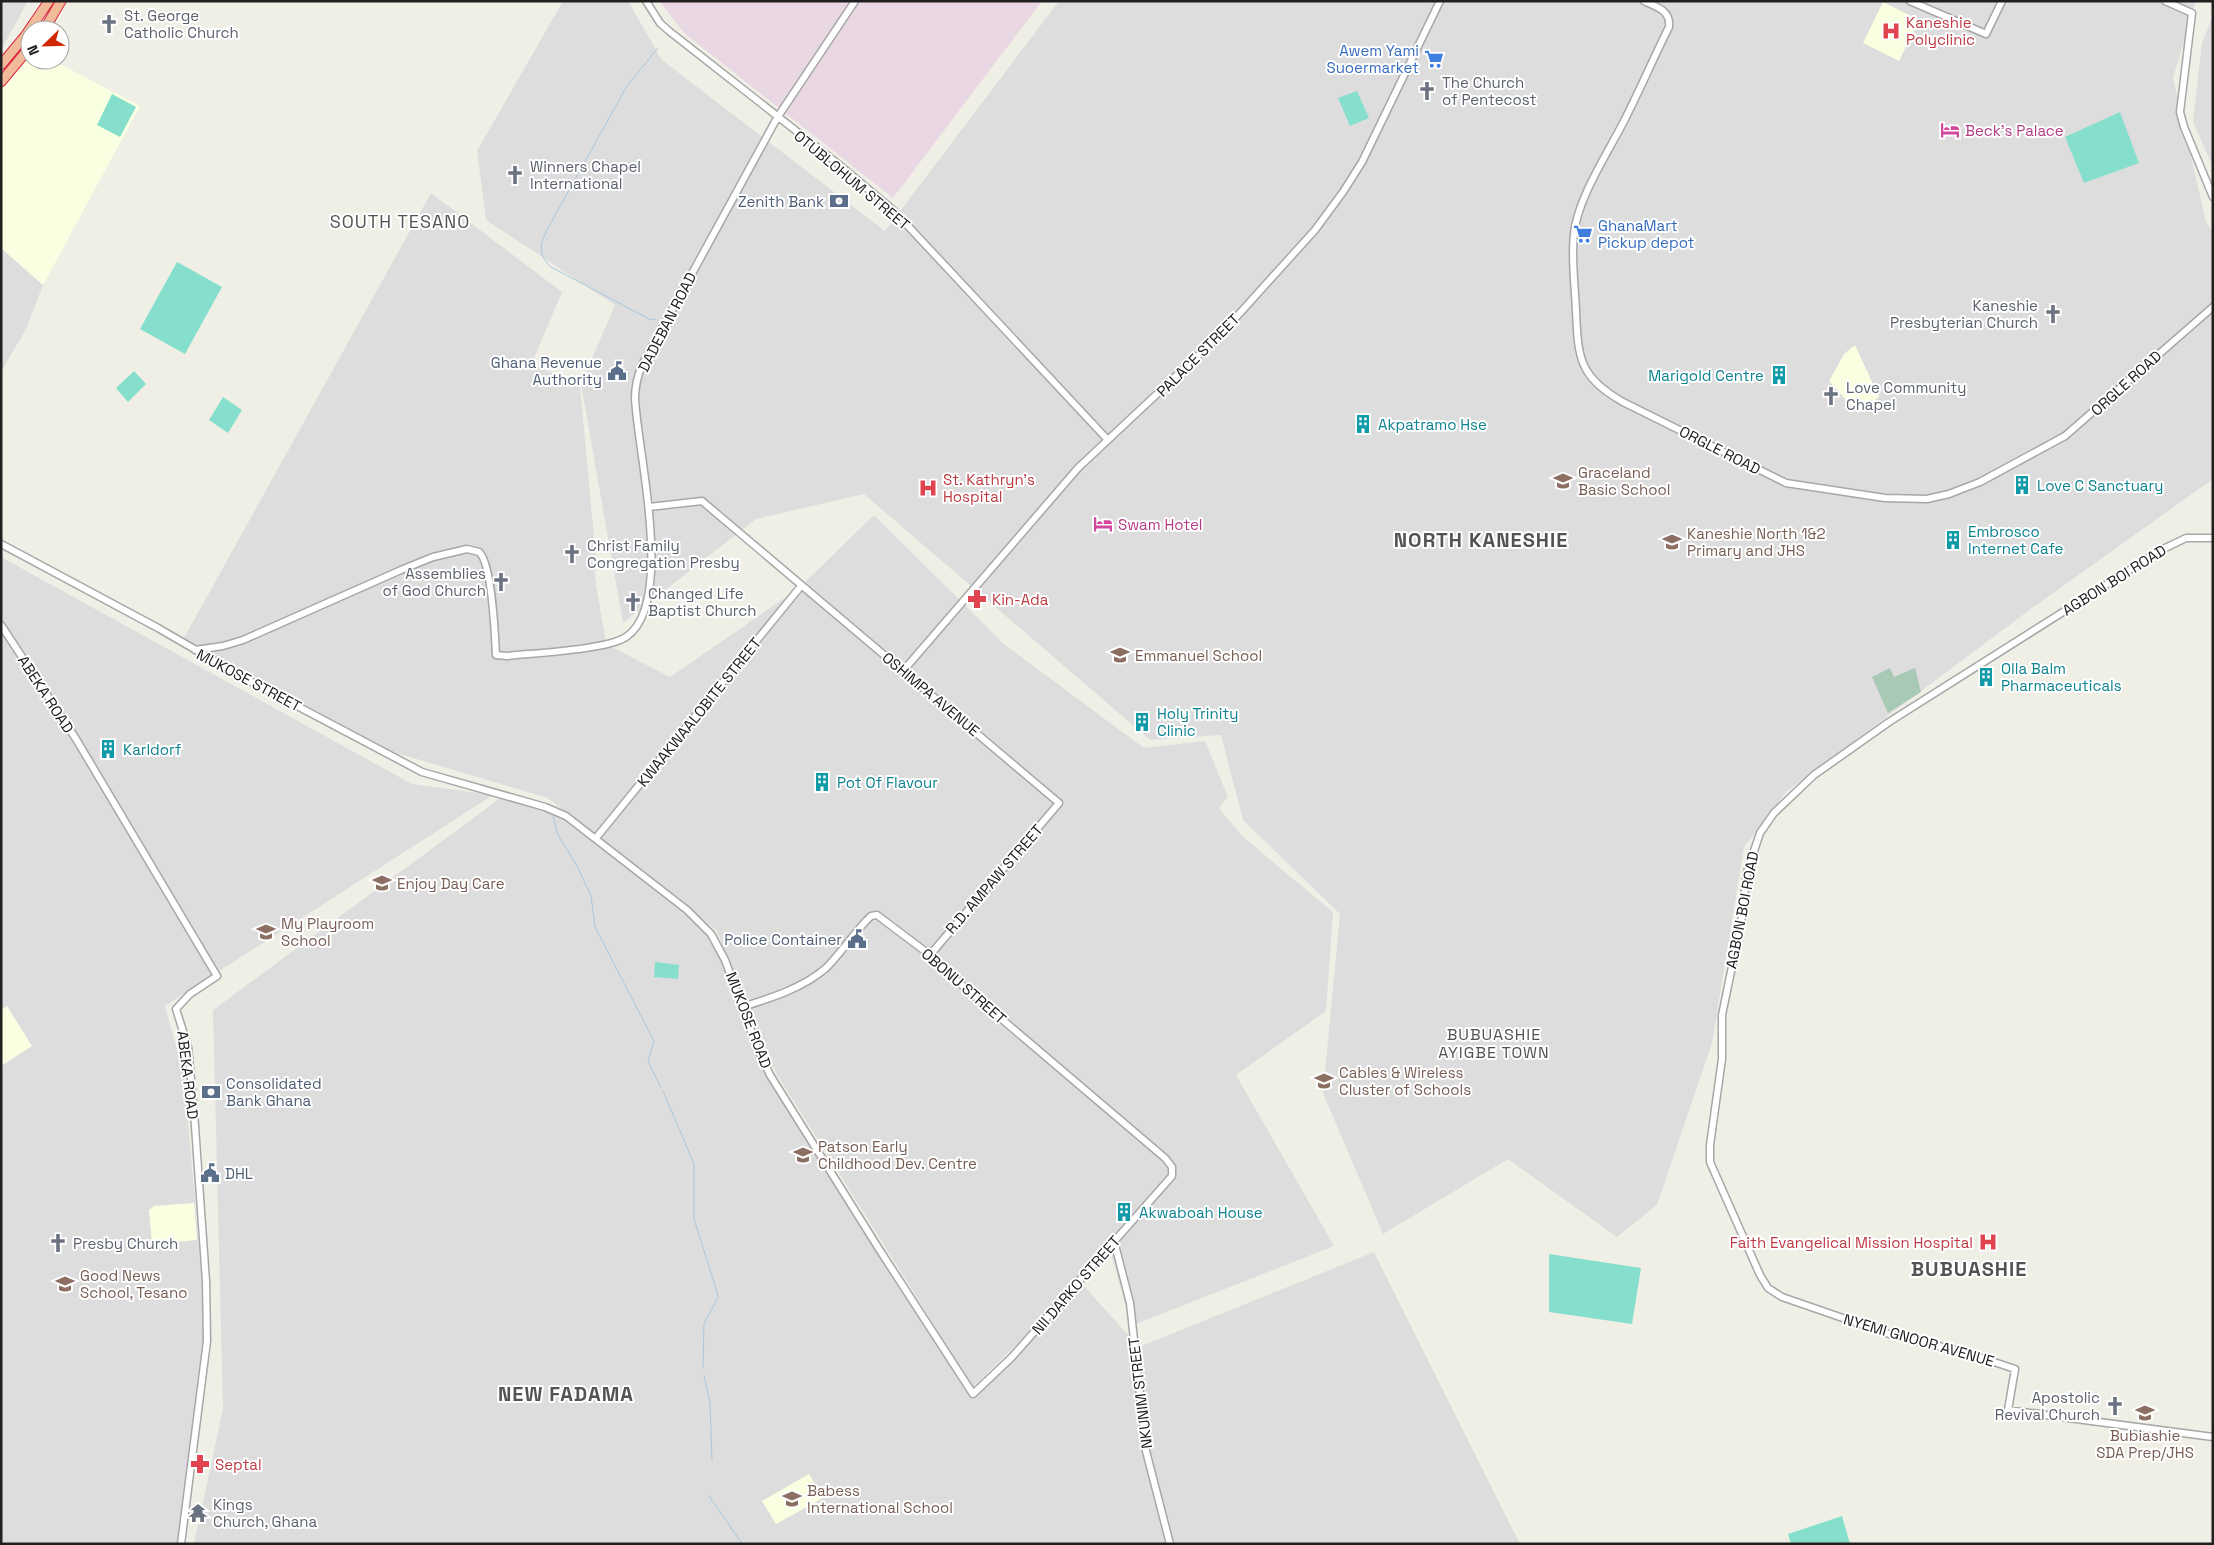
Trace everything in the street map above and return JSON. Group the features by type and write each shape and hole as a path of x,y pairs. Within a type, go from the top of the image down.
{"highway":[{"path":"1,65 25,36 48,1"},
{"path":"50,20 62,1"},
{"path":"1,82 20,59"}],"street":[{"name":"OTUBLOHUM STREET","path":"646,1 660,23 669,31 777,118 837,163 893,210 1107,439"},
{"name":"DADEBAN ROAD","path":"194,650 223,646 273,629 401,570 433,557 467,549 481,553 484,558 490,592 496,655 507,656 580,648 606,644 628,636 634,629 647,604 652,557 649,507 635,399 642,365 777,118 855,1"},
{"name":"PALACE STREET","path":"903,671 1078,468 1216,339 1315,230 1362,162 1440,1"},
{"name":"ORGLE ROAD","path":"1644,1 1666,13 1670,18 1669,27 1622,124 1603,156 1578,214 1574,233 1578,349 1585,368 1602,390 1623,402 1786,483 1885,498 1926,499 1949,494 1980,482 2064,436 2213,307"},
{"path":"1910,1 1986,34 2002,1"},
{"path":"2165,1 2192,13 2180,112 2184,127 2213,197"},
{"name":"OSHIMPA AVENUE","path":"649,507 702,501 1059,803"},
{"name":"AGBON BOI ROAD","path":"1768,1288 1760,1276 1710,1162 1710,1145 1722,1059 1723,1002 1739,930 1747,872 1760,833 1780,807 1814,775 1889,722 2168,545 2193,537 2213,538"},
{"name":"MUKOSE STREET","path":"1,544 422,772 505,795"},
{"name":"KWAAKWAALOBITE STREET","path":"596,838 801,586"},
{"name":"ABEKA ROAD","path":"1,625 76,739 217,976 194,991 176,1009 188,1047 206,1281 207,1341 181,1544"},
{"name":"MUKOSE ROAD","path":"505,795 559,812 596,838 687,910 706,928 720,948 770,1075 973,1394"},
{"name":"R.D. AMPAW STREET","path":"930,955 1059,803"},
{"name":"OBONU STREET","path":"742,1007 798,986 823,970 866,920 874,915 881,917 930,955 964,987 1165,1158 1173,1171"},
{"name":"NII DARKO STREET","path":"973,1394 1012,1357 1167,1182 1173,1171"},
{"name":"NKUNIM STREET","path":"1114,1241 1130,1303 1146,1451 1170,1544"},
{"name":"NYEMI GNOOR AVENUE","path":"1768,1288 1782,1297 1894,1336 1975,1355 2015,1369 2008,1410 2213,1437"}],"shaded area":[{"path":"1,1 28,1 1,50"},
{"path":"563,1 628,1 662,60 885,231 1059,1 2196,1 2173,78 2206,222 2213,232 2213,479 2031,609 1787,791 1744,847 1712,1043 1657,1205 1617,1237 1508,1159 1383,1234 1323,1093 1340,914 1243,820 1221,735 1150,740 864,494 756,519 623,623 581,384 615,305 486,220 477,151"},
{"path":"659,1 1042,1 893,198 685,34"},
{"name":"Kaneshie Polyclinic","path":"1883,2 1919,20 1899,61 1863,43"},
{"path":"2213,15 2213,167 2193,122 2202,43"},
{"path":"20,68 20,70 70,69 140,106 43,285 1,248 1,90"},
{"path":"1357,91 1369,118 1350,126 1338,98"},
{"path":"112,94 136,107 120,137 97,125"},
{"path":"2120,112 2139,163 2084,183 2065,137"},
{"path":"431,193 562,292 532,363 580,387 596,559 595,578 606,644 670,677 799,588 874,515 1004,644 1144,748 1205,741 1228,797 1219,808 1242,836 1333,912 1326,1011 1236,1075 1334,1246 1131,1326 1111,1253 973,1387 776,1073 716,930 548,798 386,750 184,638"},
{"path":"1,248 43,285 26,329 1,372"},
{"path":"177,262 222,287 185,354 140,329"},
{"path":"1855,345 1879,397 1858,413 1829,381 1844,354"},
{"path":"134,371 146,384 128,402 116,388"},
{"path":"223,397 242,410 228,433 209,420"},
{"path":"1,557 412,784 493,795 165,1006 184,1075 207,1341 177,1544 1,1544"},
{"path":"1890,668 1894,677 1915,668 1921,692 1888,713 1872,677"},
{"path":"502,797 541,807 576,826 669,897 707,932 724,962 765,1068 974,1398 1082,1284 1139,1347 1374,1252 1520,1544 194,1544 223,1409 213,1010"},
{"path":"655,962 679,965 678,979 654,977"},
{"path":"7,1006 32,1046 1,1066 1,1010"},
{"path":"194,1203 197,1240 152,1244 149,1210 154,1206"},
{"path":"1549,1254 1641,1268 1632,1324 1549,1312"},
{"name":"Babess International School","path":"809,1474 823,1498 776,1524 762,1501"},
{"path":"1842,1516 1850,1544 1791,1544 1788,1534"}],"waterway":[{"path":"656,319 651,320 551,267 545,261 541,248 547,230 627,86 658,48"},
{"path":"553,816 558,835 577,866 591,896 595,927 654,1041 648,1061 661,1088"},
{"path":"663,1091 694,1164 694,1219 718,1297 704,1324 703,1367"},
{"path":"704,1375 710,1403 712,1460"},
{"path":"709,1496 741,1542"}],"place":[{"name":"St. George Catholic Church","path":"109,24"},
{"name":"Kaneshie Polyclinic","path":"1891,31"},
{"name":"Awem Yami Suoermarket","path":"1434,59"},
{"name":"The Church of Pentecost","path":"1427,91"},
{"name":"Beck's Palace","path":"1950,130"},
{"name":"Winners Chapel International","path":"515,175"},
{"name":"Zenith Bank","path":"839,201"},
{"name":"GhanaMart Pickup depot","path":"1583,234"},
{"name":"Kaneshie Presbyterian Church","path":"2053,314"},
{"name":"Ghana Revenue Authority","path":"617,371"},
{"name":"Marigold Centre","path":"1779,375"},
{"name":"Love Community Chapel","path":"1831,396"},
{"name":"Akpatramo Hse","path":"1363,424"},
{"name":"Graceland Basic School","path":"1563,481"},
{"name":"Love C Sanctuary","path":"2022,485"},
{"name":"St. Kathryn's Hospital","path":"928,488"},
{"name":"Swam Hotel","path":"1103,524"},
{"name":"Embrosco Internet Cafe","path":"1953,540"},
{"name":"Kaneshie North 1&2 Primary and JHS","path":"1672,542"},
{"name":"Christ Family Congregation Presby","path":"572,554"},
{"name":"Assemblies of God Church","path":"501,582"},
{"name":"Kin-Ada","path":"977,599"},
{"name":"Changed Life Baptist Church","path":"633,602"},
{"name":"Emmanuel School","path":"1120,655"},
{"name":"Olla Balm Pharmaceuticals","path":"1986,677"},
{"name":"Holy Trinity Clinic","path":"1142,722"},
{"name":"Karldorf","path":"108,749"},
{"name":"Pot Of Flavour","path":"822,782"},
{"name":"Enjoy Day Care","path":"382,883"},
{"name":"My Playroom School","path":"266,932"},
{"name":"Police Container","path":"857,939"},
{"name":"Cables & Wireless Cluster of Schools","path":"1324,1081"},
{"name":"Consolidated Bank Ghana","path":"211,1092"},
{"name":"Patson Early Childhood Dev. Centre","path":"803,1155"},
{"name":"DHL","path":"210,1173"},
{"name":"Akwaboah House","path":"1124,1212"},
{"name":"Faith Evangelical Mission Hospital","path":"1988,1242"},
{"name":"Presby Church","path":"58,1243"},
{"name":"Good News School, Tesano","path":"65,1284"},
{"name":"Apostolic Revival Church","path":"2115,1406"},
{"name":"Bubiashie SDA Prep/JHS","path":"2145,1413"},
{"name":"Septal","path":"200,1464"},
{"name":"Babess International School","path":"792,1499"},
{"name":"Kings Church, Ghana","path":"198,1513"}],"district":[{"name":"SOUTH TESANO","path":"400,221"},
{"name":"NORTH KANESHIE","path":"1481,540"},
{"name":"BUBUASHIE AYIGBE TOWN","path":"1494,1043"},
{"name":"BUBUASHIE","path":"1969,1269"},
{"name":"NEW FADAMA","path":"566,1394"}]}
